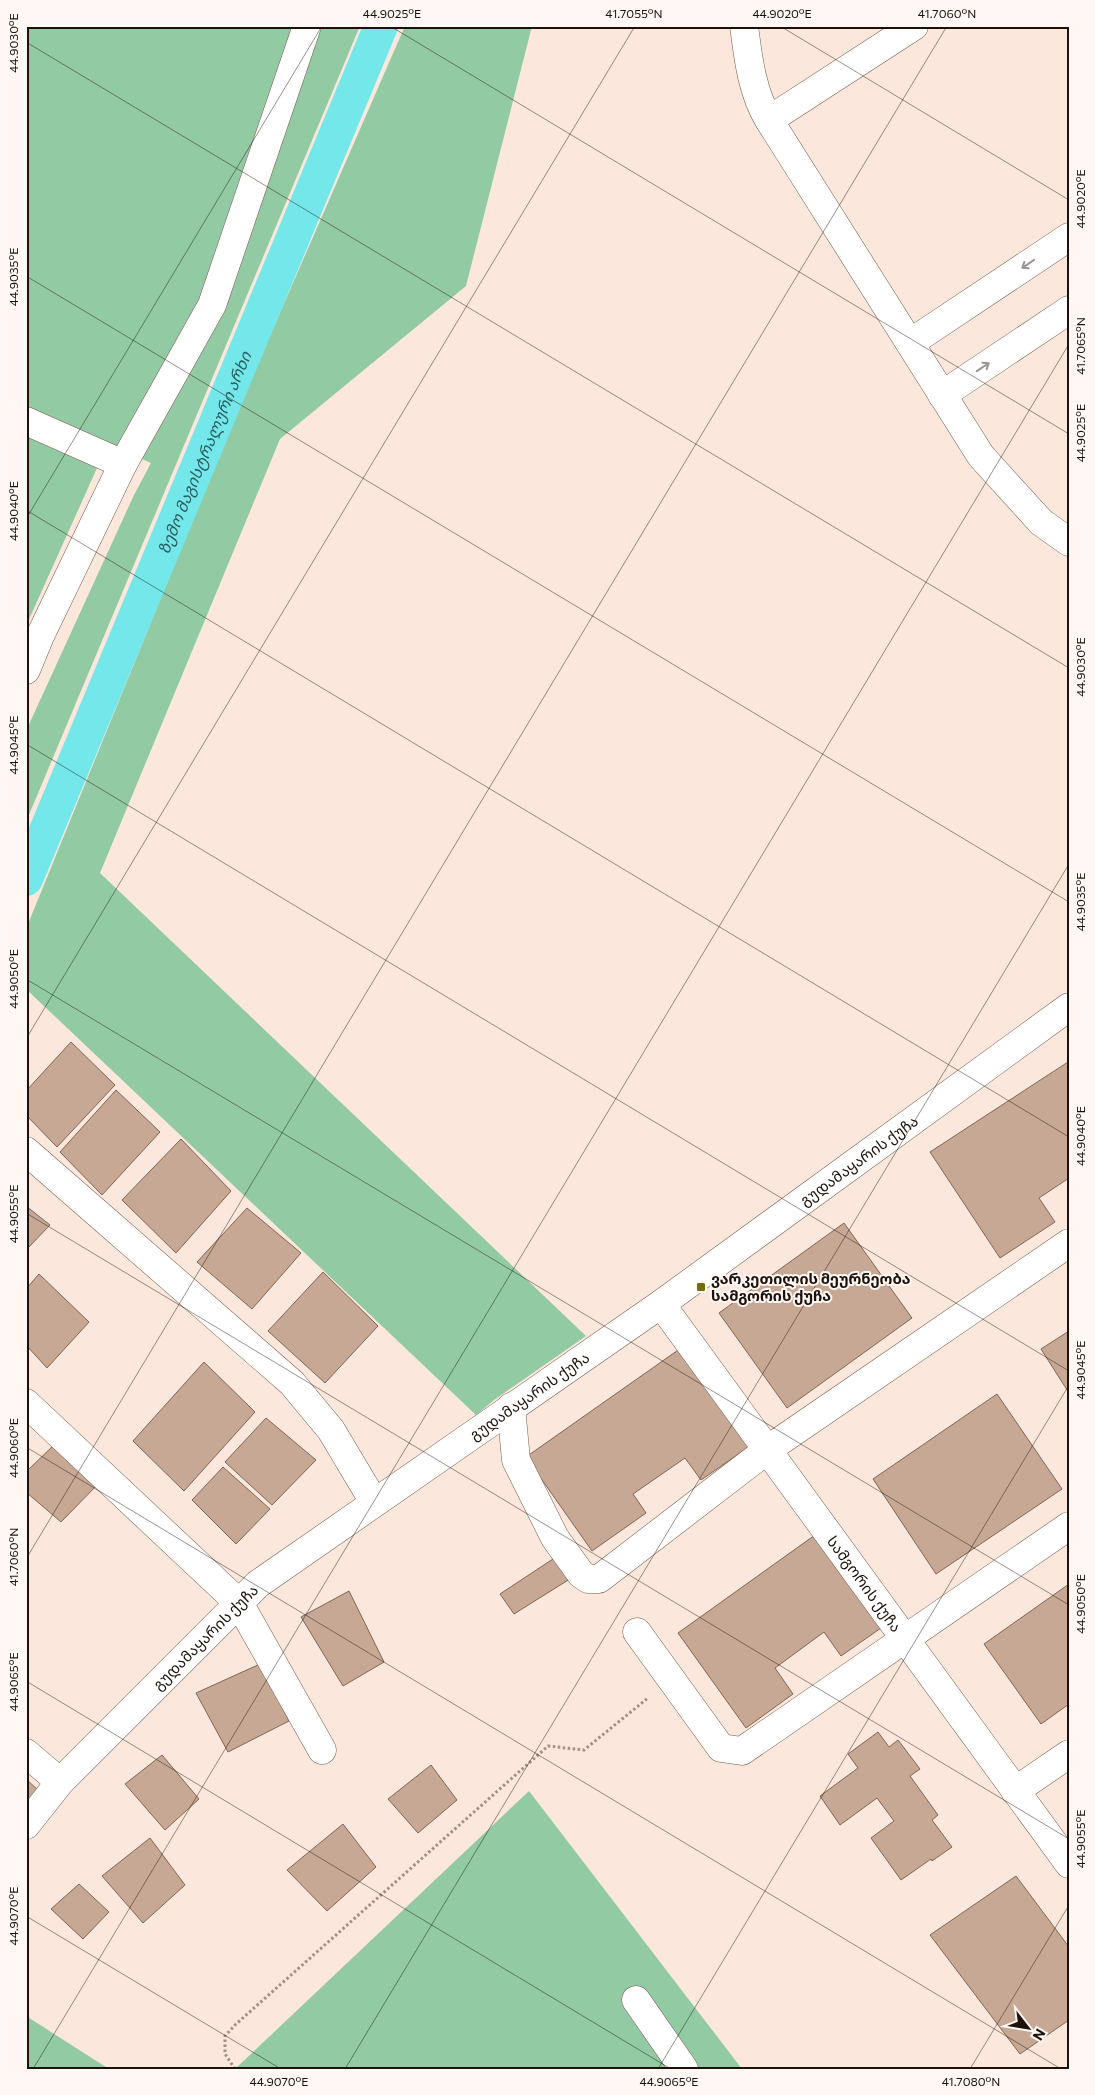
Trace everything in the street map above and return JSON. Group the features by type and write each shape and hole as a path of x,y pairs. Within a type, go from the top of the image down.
{"street":[{"path":"26,670 40,636 123,464 212,305 307,26"},
{"path":"744,26 752,74 762,108 769,120 981,456 1041,522 1069,542"},
{"path":"769,120 914,26"},
{"path":"910,343 1069,238"},
{"path":"942,394 1069,310"},
{"path":"26,421 123,464"},
{"name":"გუდამაყარის ქუჩა","path":"26,1825 60,1782 258,1584 660,1304 1069,1007"},
{"path":"26,1151 292,1383 330,1430 374,1502"},
{"path":"511,1407 516,1460 555,1538 580,1574 588,1579 599,1579 767,1450 1069,1243"},
{"name":"სამგორის ქუჩა","path":"660,1304 1069,1864"},
{"path":"26,1403 239,1603 322,1750"},
{"path":"637,1632 721,1748 742,1751 1069,1526"},
{"path":"26,1753 60,1782"},
{"path":"1015,1790 1069,1754"},
{"path":"636,2000 684,2069"}],"path":[{"path":"235,2069 225,2054 225,2036 235,2025 548,1746 584,1750 671,1679"}],"green space":[{"path":"26,26 360,26 26,822 26,731 134,495 151,463 26,408"},
{"path":"405,26 532,26 466,286 280,439 100,873 586,1336 494,1400 476,1415 26,989 26,929 235,416"},
{"path":"26,436 97,468 26,626"},
{"path":"529,1791 742,2069 235,2069"},
{"path":"26,2016 109,2069 26,2069"}],"building":[{"path":"71,1042 115,1085 57,1147 26,1115 26,1091"},
{"path":"1068,1062 1069,1178 1039,1198 1055,1222 1000,1258 930,1152"},
{"path":"116,1090 160,1132 102,1195 60,1152"},
{"path":"181,1139 231,1191 176,1253 122,1200"},
{"path":"26,1206 50,1225 26,1250"},
{"path":"247,1208 301,1253 252,1309 197,1262"},
{"path":"844,1223 912,1318 787,1408 719,1313"},
{"path":"323,1272 378,1326 325,1383 268,1331"},
{"path":"39,1274 89,1322 47,1368 26,1345 26,1289"},
{"path":"1069,1331 1069,1393 1041,1349"},
{"path":"681,1348 750,1446 701,1480 685,1458 633,1494 646,1513 592,1551 526,1457"},
{"path":"204,1362 255,1412 184,1491 133,1441"},
{"path":"997,1394 1062,1489 936,1574 873,1479"},
{"path":"266,1418 316,1460 272,1505 225,1462"},
{"path":"56,1443 100,1482 61,1522 26,1492 26,1472"},
{"path":"223,1467 270,1509 236,1544 192,1500"},
{"path":"815,1535 881,1628 841,1656 824,1632 775,1668 793,1694 746,1728 678,1633"},
{"path":"559,1555 573,1577 514,1614 500,1594"},
{"path":"1069,1584 1069,1704 1041,1724 984,1644"},
{"path":"349,1591 384,1662 343,1686 301,1617"},
{"path":"260,1664 289,1721 228,1752 196,1693"},
{"path":"878,1732 889,1747 898,1740 920,1769 910,1776 938,1815 932,1820 952,1847 901,1880 871,1838 894,1821 877,1798 840,1825 820,1796 858,1768 848,1754"},
{"path":"162,1755 199,1799 165,1830 125,1784"},
{"path":"431,1765 457,1800 418,1833 388,1799"},
{"path":"26,1779 39,1791 26,1807"},
{"path":"343,1824 376,1867 327,1911 287,1870"},
{"path":"150,1838 185,1885 143,1923 102,1876"},
{"path":"1016,1876 1069,1947 1069,2020 1020,2054 930,1935"},
{"path":"79,1884 109,1912 83,1939 51,1909"}],"waterway":[{"name":"ზემო მაგისტრალური არხი","path":"26,879 381,26"}],"place":[{"name":"ვარკეთილის მეურნეობა სამგორის ქუჩა","path":"701,1287"}]}
